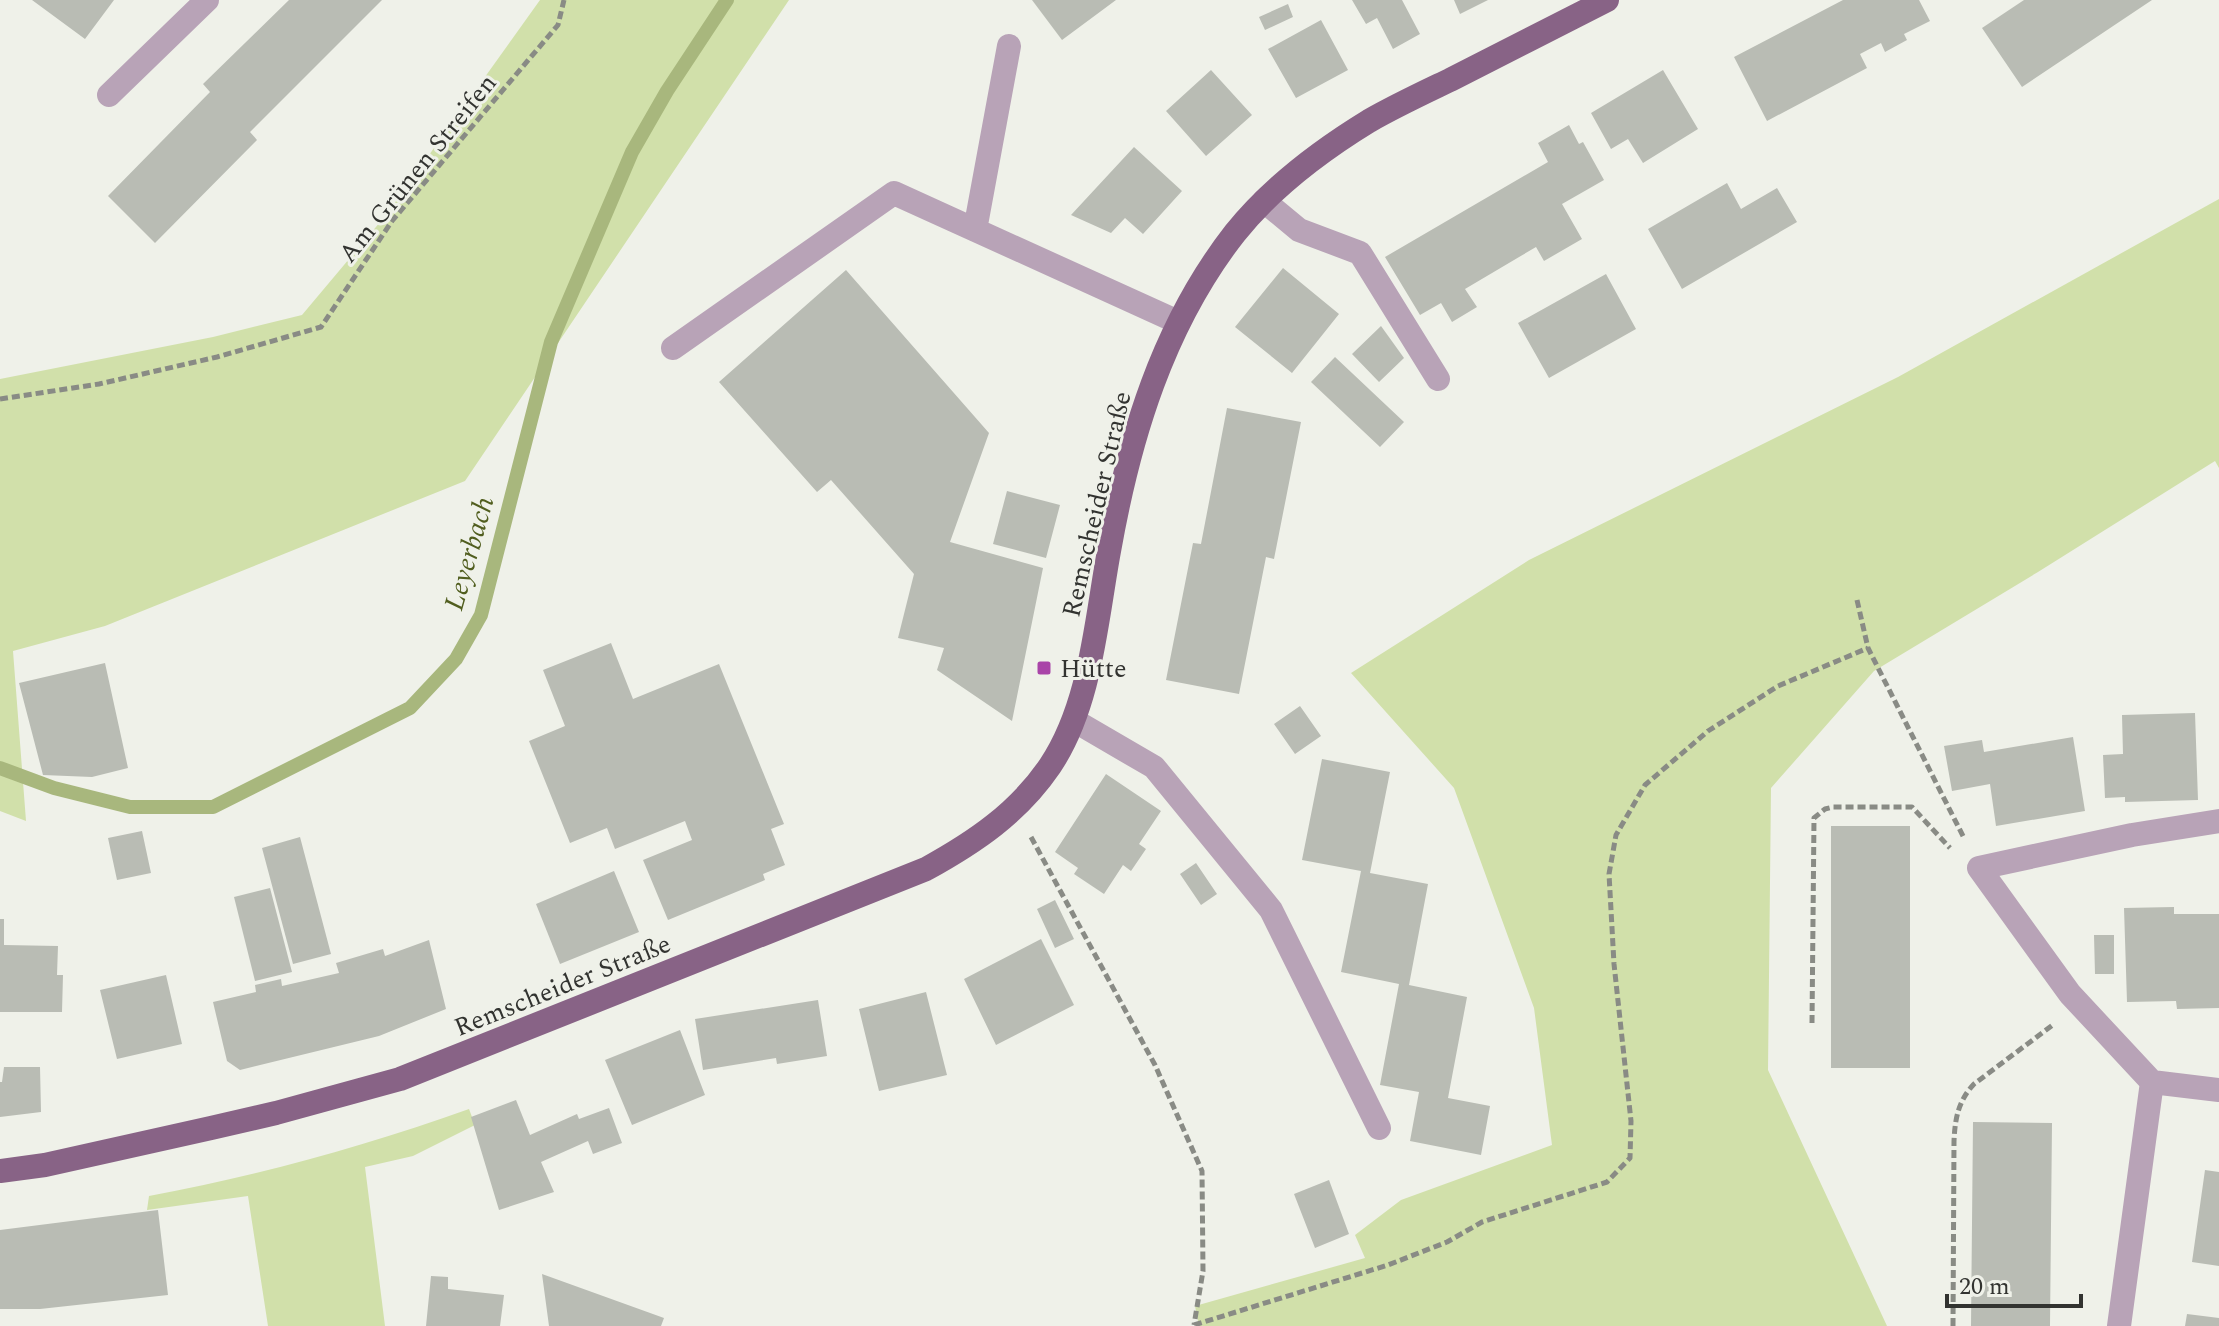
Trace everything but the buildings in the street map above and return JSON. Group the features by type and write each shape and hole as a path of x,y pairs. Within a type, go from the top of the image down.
{"main road":[{"name":"Remscheider Straße","path":"0,1171 45,1165 211,1128 400,1079 926,869 993,828 1050,766 1075,721 1085,685 1114,526 1145,403 1178,322 1203,278 1236,232 1264,201 1310,161 1370,121 1607,0"}],"street":[{"path":"109,95 207,0"},
{"path":"975,230 1009,46"},
{"path":"673,348 894,193 1178,322"},
{"path":"1264,201 1299,230 1360,253 1438,379"},
{"path":"1075,721 1154,767 1271,910 1379,1128"},
{"path":"2219,821 2132,835 1979,868 2070,994 2152,1082 2219,1090"},
{"path":"2119,1326 2152,1082"}],"path":[{"name":"Am Grünen Streifen","path":"0,399 99,384 217,357 321,327 392,221 558,25 564,0"},
{"path":"1812,1023 1813,824 1818,813 1833,807 1912,807 1969,868 1979,868 1868,648 1857,600"},
{"path":"1016,806 1155,1065 1202,1171 1203,1271 1194,1325 1388,1265 1447,1242 1482,1222 1607,1182 1630,1158 1631,1121 1614,964 1609,874 1616,835 1645,785 1708,731 1778,686 1868,648"},
{"path":"1953,1326 1954,1141 1958,1110 1974,1084 2081,1004"}],"green space":[{"path":"540,0 789,0 465,481 105,626 13,651 26,821 0,811 0,379 213,337 302,315 386,215"},
{"path":"2219,199 2219,468 2215,461 1874,671 1771,788 1768,1070 1887,1326 1199,1326 1195,1306 1365,1258 1355,1235 1401,1200 1552,1145 1534,1008 1454,788 1351,673 1529,560 1898,377"},
{"path":"469,1109 475,1125 413,1156 365,1167 385,1326 268,1326 248,1196 147,1210 149,1196 310,1159"}],"waterway":[{"name":"Leyerbach","path":"0,768 54,788 130,807 213,807 410,708 456,659 481,615 551,342 632,152 667,91 727,0"}],"place":[{"name":"Hütte","path":"1044,668"}]}
